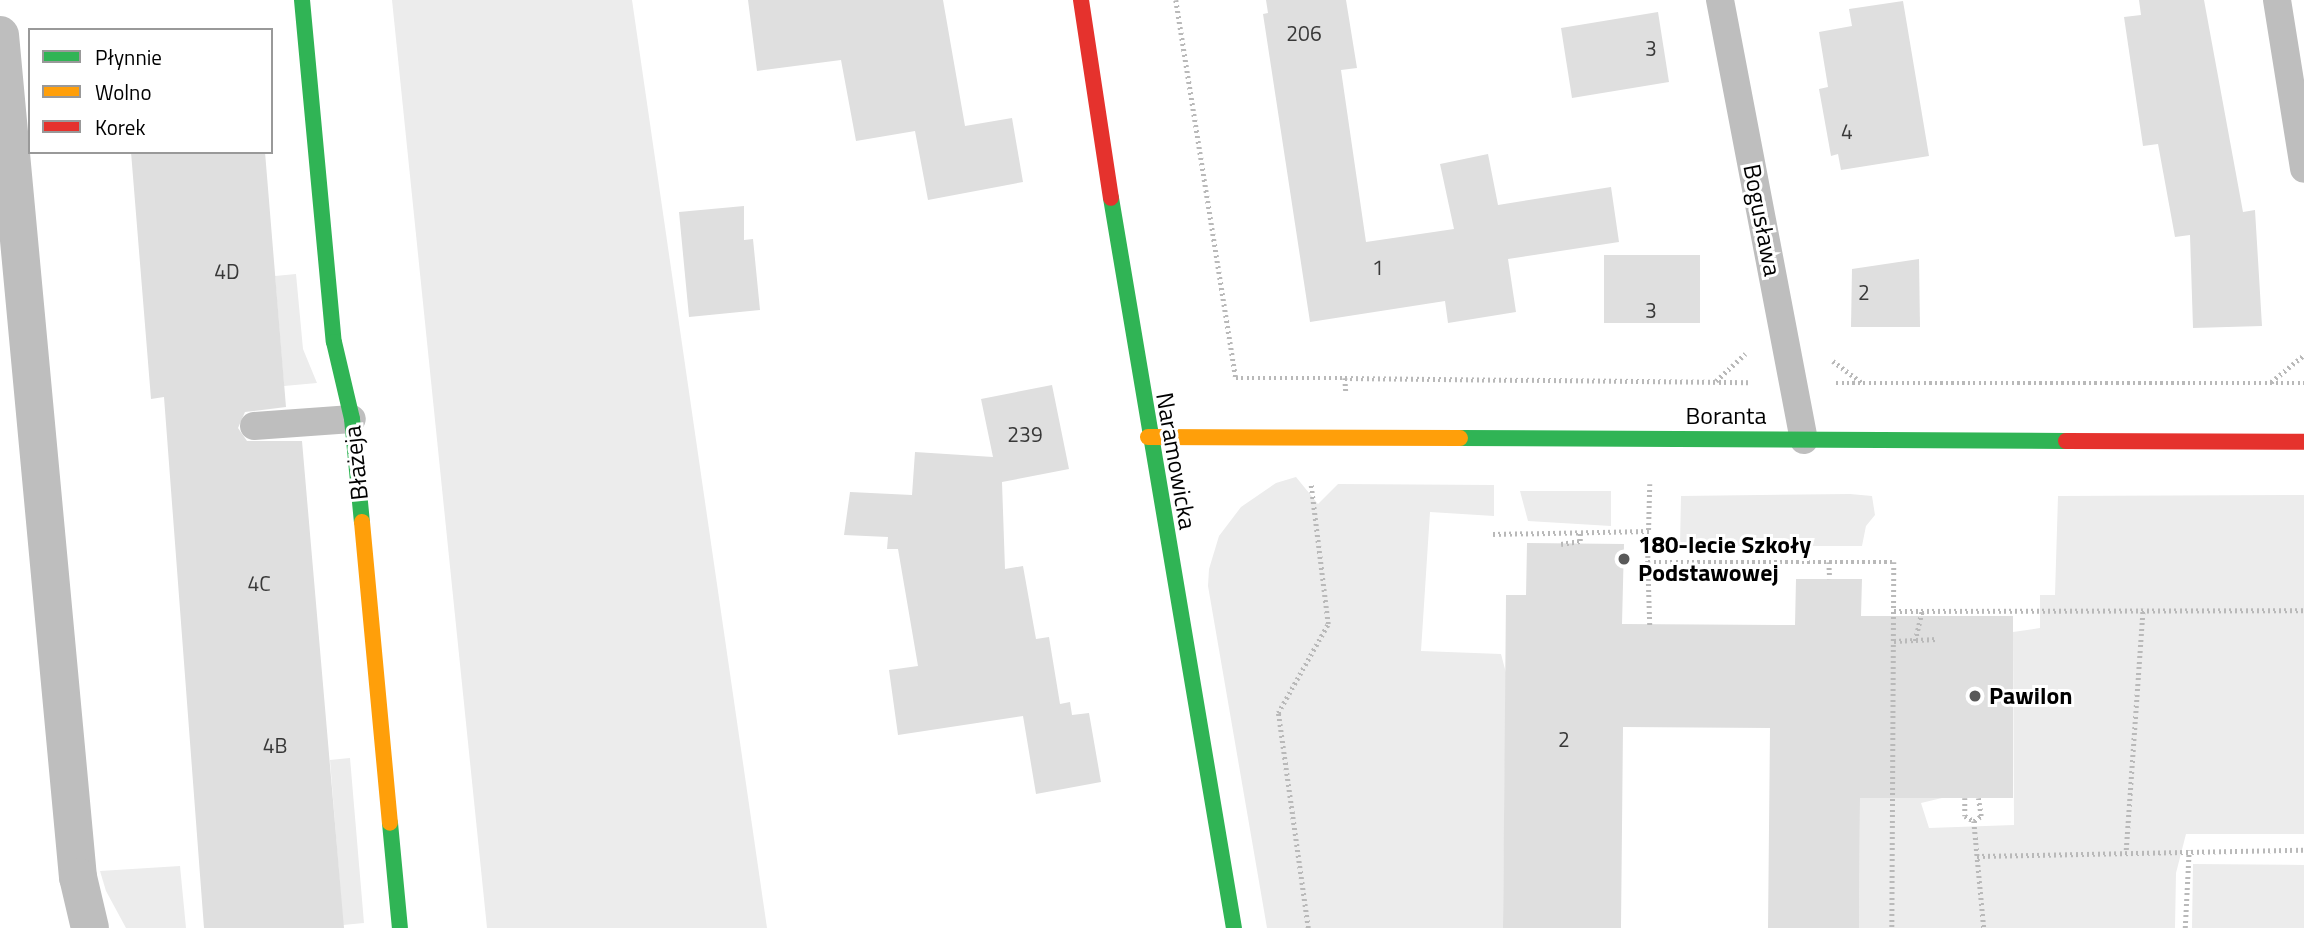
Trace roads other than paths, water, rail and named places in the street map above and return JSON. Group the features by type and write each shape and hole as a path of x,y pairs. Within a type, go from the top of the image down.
{"street":[{"name":"Błażeja","path":"302,0 334,342 352,419 400,928"},
{"name":"Naramowicka","path":"1081,0 1148,437 1234,928"},
{"path":"0,34 78,877 90,928"},
{"name":"Boranta","path":"1148,437 2304,442"}],"lane":[{"name":"Bogusława","path":"1720,0 1804,440"},
{"path":"2277,0 2304,169"},
{"path":"254,426 352,419"}],"place":[{"name":"180-lecie Szkoły Podstawowej","path":"1624,559"},
{"name":"Pawilon","path":"1975,696"}]}
